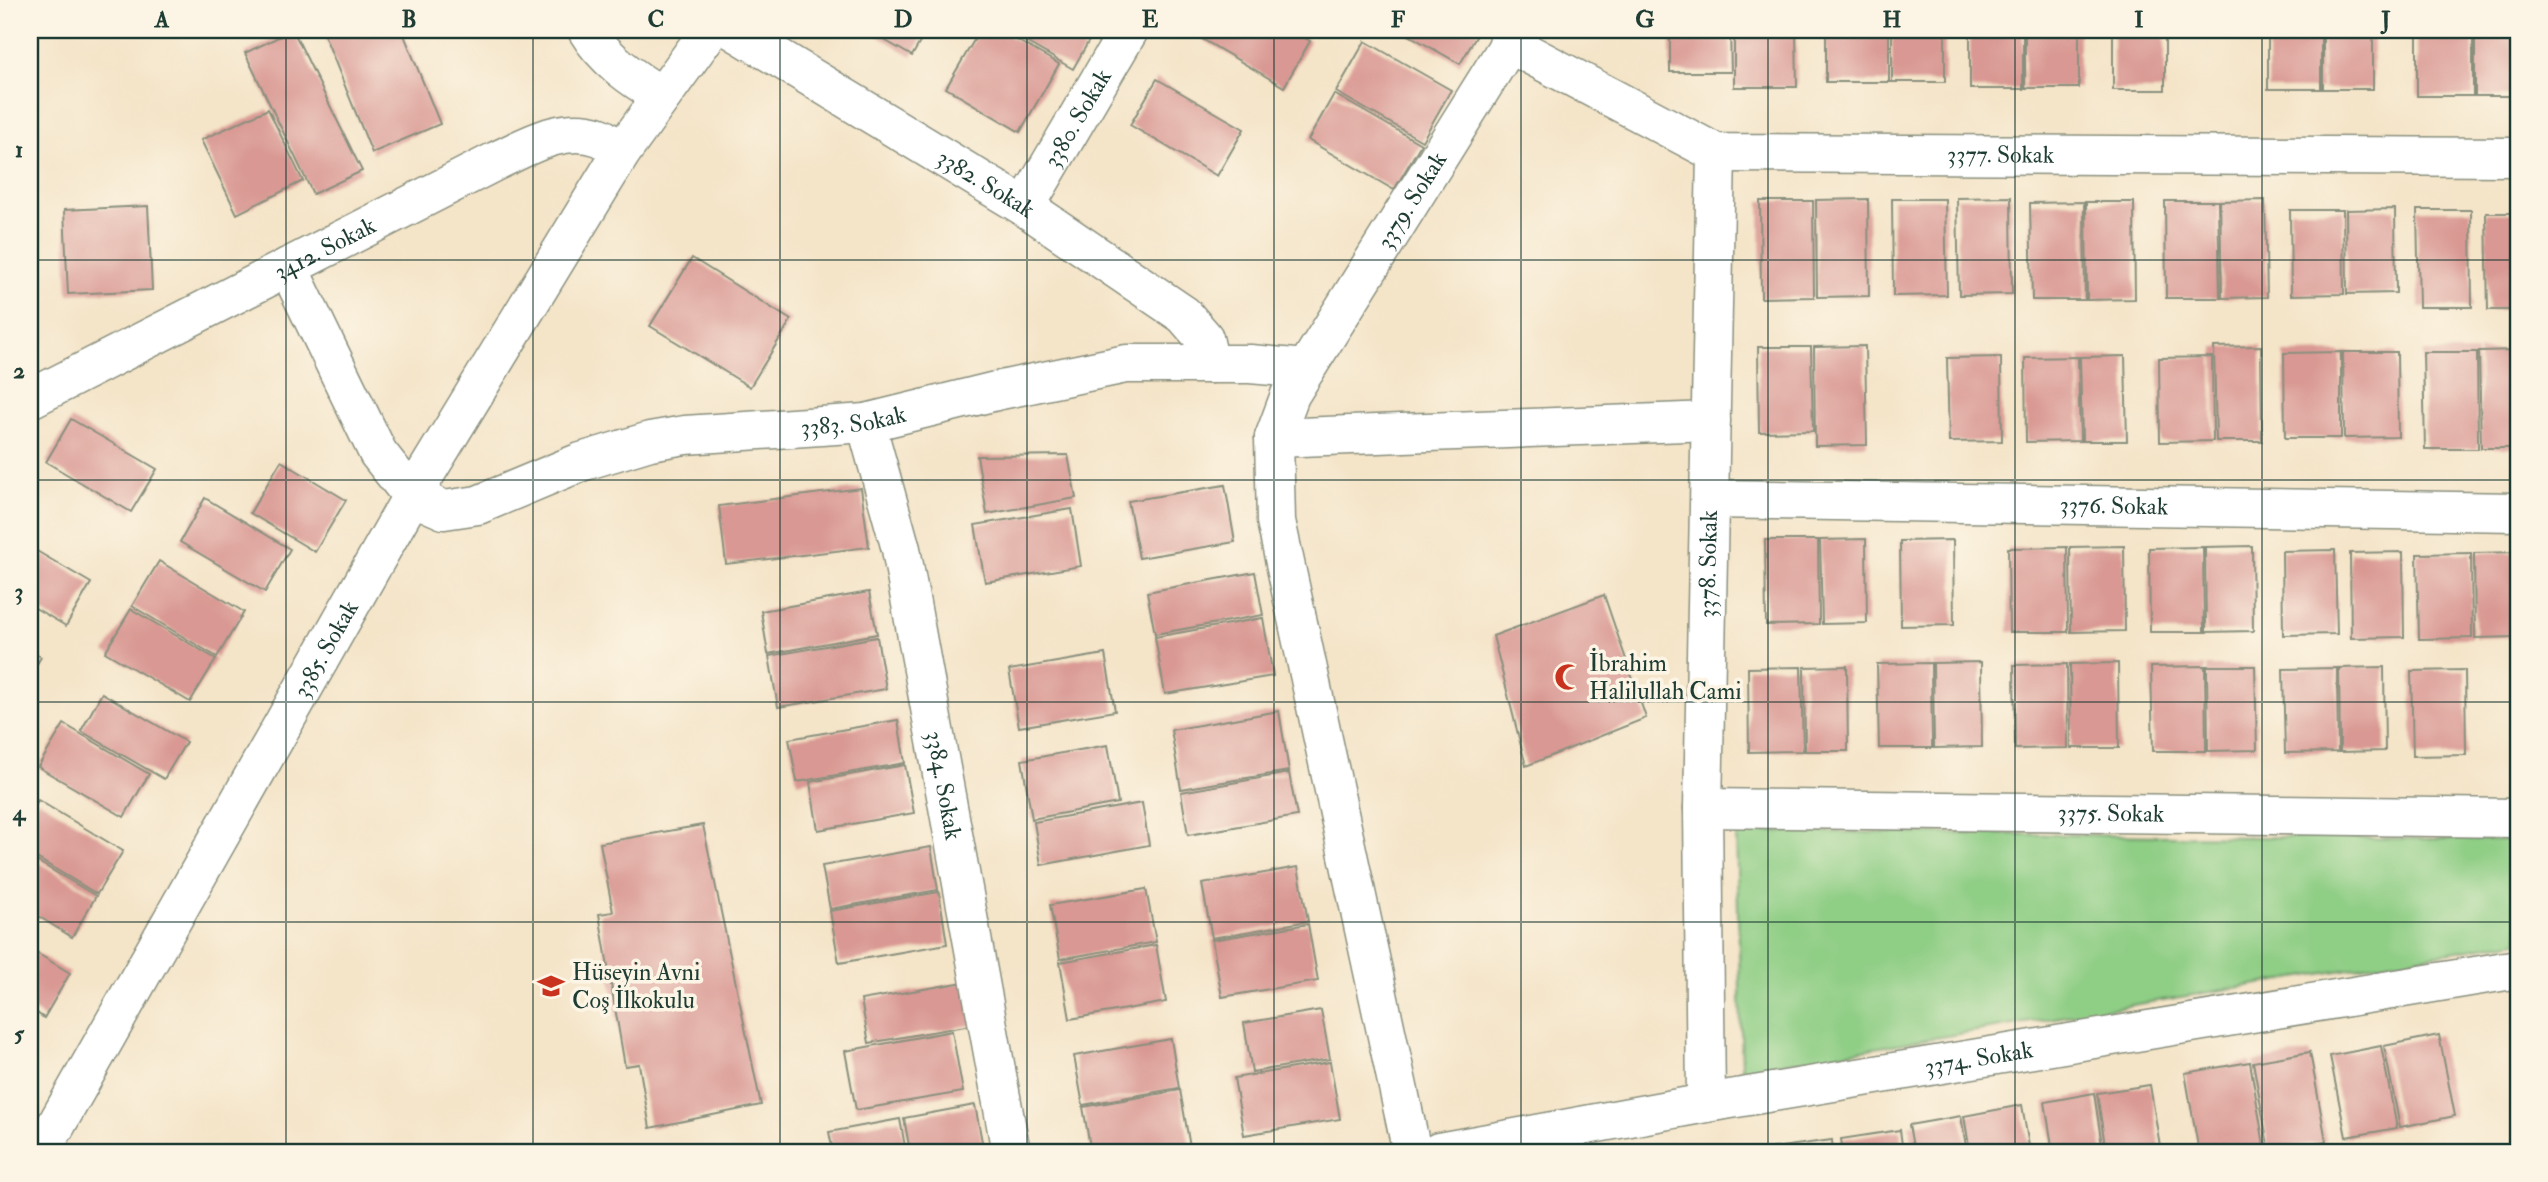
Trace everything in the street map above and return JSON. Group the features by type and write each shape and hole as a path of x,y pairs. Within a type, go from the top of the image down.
{"street":[{"path":"587,30 613,62 636,81 662,96"},
{"name":"3385. Sokak","path":"41,1152 412,496 621,153 710,30"},
{"name":"3382. Sokak","path":"733,30 1025,207 1184,315 1204,338 1210,364"},
{"name":"3380. Sokak","path":"1025,207 1129,30"},
{"name":"3377. Sokak","path":"1513,36 1716,153 2518,157"},
{"name":"3379. Sokak","path":"1274,438 1290,395 1513,36"},
{"name":"3412. Sokak","path":"30,399 496,161 551,136 578,133 601,137 621,153"},
{"name":"3378. Sokak","path":"1706,1103 1703,808 1716,153"},
{"path":"288,267 378,453 412,496"},
{"name":"3383. Sokak","path":"412,496 444,510 478,505 581,462 650,441 755,429 866,423 996,391 1126,364 1250,364 1306,369"},
{"path":"1412,1152 1276,521 1274,438 1711,421"},
{"name":"3384. Sokak","path":"866,423 901,549 1011,1152"},
{"name":"3376. Sokak","path":"1710,499 2518,512"},
{"name":"3375. Sokak","path":"1703,808 2518,818"},
{"name":"3374. Sokak","path":"1439,1152 1706,1103 2518,969"}],"green space":[{"path":"1736,831 2518,840 2518,941 1742,1070"}],"building":[{"path":"293,30 362,171 313,194 245,53"},
{"path":"335,30 402,30 440,124 372,153 324,34"},
{"path":"867,30 927,30 912,56"},
{"path":"980,30 999,30 1059,64 1020,132 946,88"},
{"path":"1005,30 1095,30 1073,69"},
{"path":"1201,30 1291,30 1310,41 1284,87 1197,36"},
{"path":"1400,30 1480,30 1460,64"},
{"path":"1670,30 1730,30 1731,72 1670,72"},
{"path":"1734,30 1796,30 1797,87 1734,87"},
{"path":"1826,30 1889,30 1889,82 1826,82"},
{"path":"1892,30 1945,30 1945,82 1892,82"},
{"path":"1970,30 2023,30 2023,89 1970,89"},
{"path":"2025,30 2079,30 2079,88 2025,88"},
{"path":"2113,30 2165,30 2165,90 2113,90"},
{"path":"2268,30 2321,30 2321,89 2268,89"},
{"path":"2323,30 2373,30 2373,89 2323,89"},
{"path":"2417,30 2473,30 2473,96 2417,96"},
{"path":"2475,30 2518,30 2518,96 2475,96"},
{"path":"1365,41 1451,90 1422,141 1336,92"},
{"path":"1157,79 1244,129 1217,176 1130,125"},
{"path":"1334,94 1421,144 1394,190 1308,140"},
{"path":"268,109 303,181 237,214 201,140"},
{"path":"2011,197 2012,294 1959,295 1957,198"},
{"path":"1868,199 1869,296 1817,297 1816,200"},
{"path":"1892,199 1945,199 1947,295 1893,296"},
{"path":"2265,200 2267,297 2222,298 2220,201"},
{"path":"1760,201 1813,201 1814,297 1761,298"},
{"path":"2165,201 2218,201 2220,298 2166,298"},
{"path":"2084,202 2085,300 2032,300 2030,203"},
{"path":"2086,202 2134,202 2135,299 2087,300"},
{"path":"148,206 152,290 68,294 64,210"},
{"path":"2395,209 2396,293 2347,294 2346,210"},
{"path":"2290,210 2343,210 2344,294 2291,295"},
{"path":"2417,210 2471,210 2472,307 2419,307"},
{"path":"2486,213 2518,213 2518,310 2488,310"},
{"path":"692,258 791,320 750,387 650,326"},
{"path":"1865,346 1867,445 1815,446 1814,347"},
{"path":"2261,346 2262,441 2216,441 2214,347"},
{"path":"1758,347 1811,347 1813,431 1759,432"},
{"path":"2518,350 2518,448 2481,448 2479,351"},
{"path":"2341,352 2341,438 2285,438 2284,353"},
{"path":"2343,352 2397,352 2398,437 2344,438"},
{"path":"2423,352 2477,352 2478,449 2425,449"},
{"path":"2125,356 2127,441 2082,441 2080,357"},
{"path":"2001,357 2002,441 1949,442 1947,358"},
{"path":"2078,357 2080,441 2026,442 2025,358"},
{"path":"2212,357 2213,441 2160,442 2159,358"},
{"path":"71,419 157,469 131,512 46,462"},
{"path":"1068,455 1076,498 987,514 977,456"},
{"path":"281,461 346,500 315,552 250,513"},
{"path":"1225,485 1235,542 1139,558 1128,501"},
{"path":"861,488 869,547 726,564 719,506"},
{"path":"205,498 290,549 265,592 180,542"},
{"path":"1072,509 1081,566 985,582 975,525"},
{"path":"1866,539 1867,623 1822,624 1820,540"},
{"path":"1765,540 1818,540 1819,624 1766,625"},
{"path":"1953,540 1954,625 1901,626 1900,541"},
{"path":"2124,546 2125,631 2071,632 2070,547"},
{"path":"2252,546 2253,631 2206,632 2205,547"},
{"path":"30,547 91,583 66,626 30,605"},
{"path":"2067,547 2068,632 2009,632 2008,548"},
{"path":"2203,547 2204,632 2150,632 2149,548"},
{"path":"2335,550 2337,634 2283,635 2282,551"},
{"path":"2403,552 2404,637 2351,638 2350,553"},
{"path":"2518,552 2518,637 2475,638 2474,553"},
{"path":"2471,553 2472,638 2419,639 2417,554"},
{"path":"159,561 244,612 217,657 132,606"},
{"path":"1255,572 1263,615 1155,634 1147,592"},
{"path":"869,592 877,634 768,654 761,611"},
{"name":"İbrahim Halilullah Cami","path":"1604,595 1646,718 1526,766 1493,636"},
{"path":"131,609 216,659 190,702 105,652"},
{"path":"1263,618 1273,676 1165,694 1155,637"},
{"path":"877,637 886,689 778,707 769,656"},
{"path":"30,650 41,657 30,676"},
{"path":"1105,654 1115,711 1019,727 1009,670"},
{"path":"1981,662 1982,747 1934,748 1933,663"},
{"path":"1931,663 1932,748 1879,748 1877,664"},
{"path":"2118,663 2119,748 2071,748 2070,664"},
{"path":"2067,664 2068,748 2015,749 2014,665"},
{"path":"1847,666 1848,751 1805,751 1804,667"},
{"path":"2205,666 2206,751 2153,751 2151,667"},
{"path":"2207,666 2255,666 2257,750 2208,751"},
{"path":"1801,667 1803,751 1749,752 1748,668"},
{"path":"2384,667 2385,751 2340,752 2339,668"},
{"path":"2337,668 2338,752 2285,753 2283,669"},
{"path":"2465,670 2466,755 2413,756 2411,671"},
{"path":"102,693 186,742 164,779 81,731"},
{"path":"1279,711 1289,771 1181,789 1171,730"},
{"path":"898,720 905,763 797,782 789,739"},
{"path":"64,724 149,774 124,817 38,767"},
{"path":"1108,745 1118,803 1032,819 1022,760"},
{"path":"905,765 914,813 818,830 810,782"},
{"path":"1289,773 1297,816 1188,835 1181,792"},
{"path":"38,800 123,851 97,894 30,854 30,814"},
{"path":"1142,803 1149,845 1041,865 1034,822"},
{"path":"703,825 761,1105 650,1128 639,1064 625,1066 599,914 613,912 600,843"},
{"path":"931,847 938,890 830,909 822,866"},
{"path":"30,857 96,896 72,937 30,911"},
{"path":"1298,867 1308,921 1212,938 1202,884"},
{"path":"1146,889 1156,942 1060,959 1050,905"},
{"path":"939,892 947,944 839,963 830,911"},
{"path":"1308,924 1318,981 1222,997 1212,940"},
{"path":"1156,945 1166,1002 1070,1019 1060,962"},
{"path":"30,949 70,973 44,1018 30,1008"},
{"path":"970,981 977,1024 869,1043 861,1000"},
{"path":"1321,1010 1330,1059 1252,1072 1244,1023"},
{"path":"952,1031 963,1092 856,1110 845,1051"},
{"path":"2439,1035 2455,1116 2400,1127 2384,1046"},
{"path":"1171,1039 1179,1088 1083,1105 1074,1056"},
{"path":"2381,1046 2397,1128 2346,1137 2330,1056"},
{"path":"2310,1052 2326,1141 2269,1151 2253,1062"},
{"path":"1330,1062 1340,1119 1244,1135 1234,1078"},
{"path":"2250,1062 2265,1151 2199,1152 2185,1073"},
{"path":"2150,1085 2161,1152 2106,1152 2097,1093"},
{"path":"1180,1090 1190,1147 1162,1152 1091,1152 1083,1107"},
{"path":"2094,1093 2103,1152 2053,1152 2045,1102"},
{"path":"975,1105 984,1152 910,1152 904,1118"},
{"path":"2022,1105 2030,1152 1970,1152 1964,1116"},
{"path":"1961,1116 1967,1152 1914,1152 1909,1125"},
{"path":"900,1119 906,1152 833,1152 829,1132"},
{"path":"1900,1130 1903,1152 1843,1152 1841,1139"},
{"path":"1832,1140 1833,1152 1773,1152 1773,1148"}],"place":[{"name":"İbrahim Halilullah Cami","path":"1568,677"},
{"name":"Hüseyin Avni Coş İlkokulu","path":"551,986"}]}
